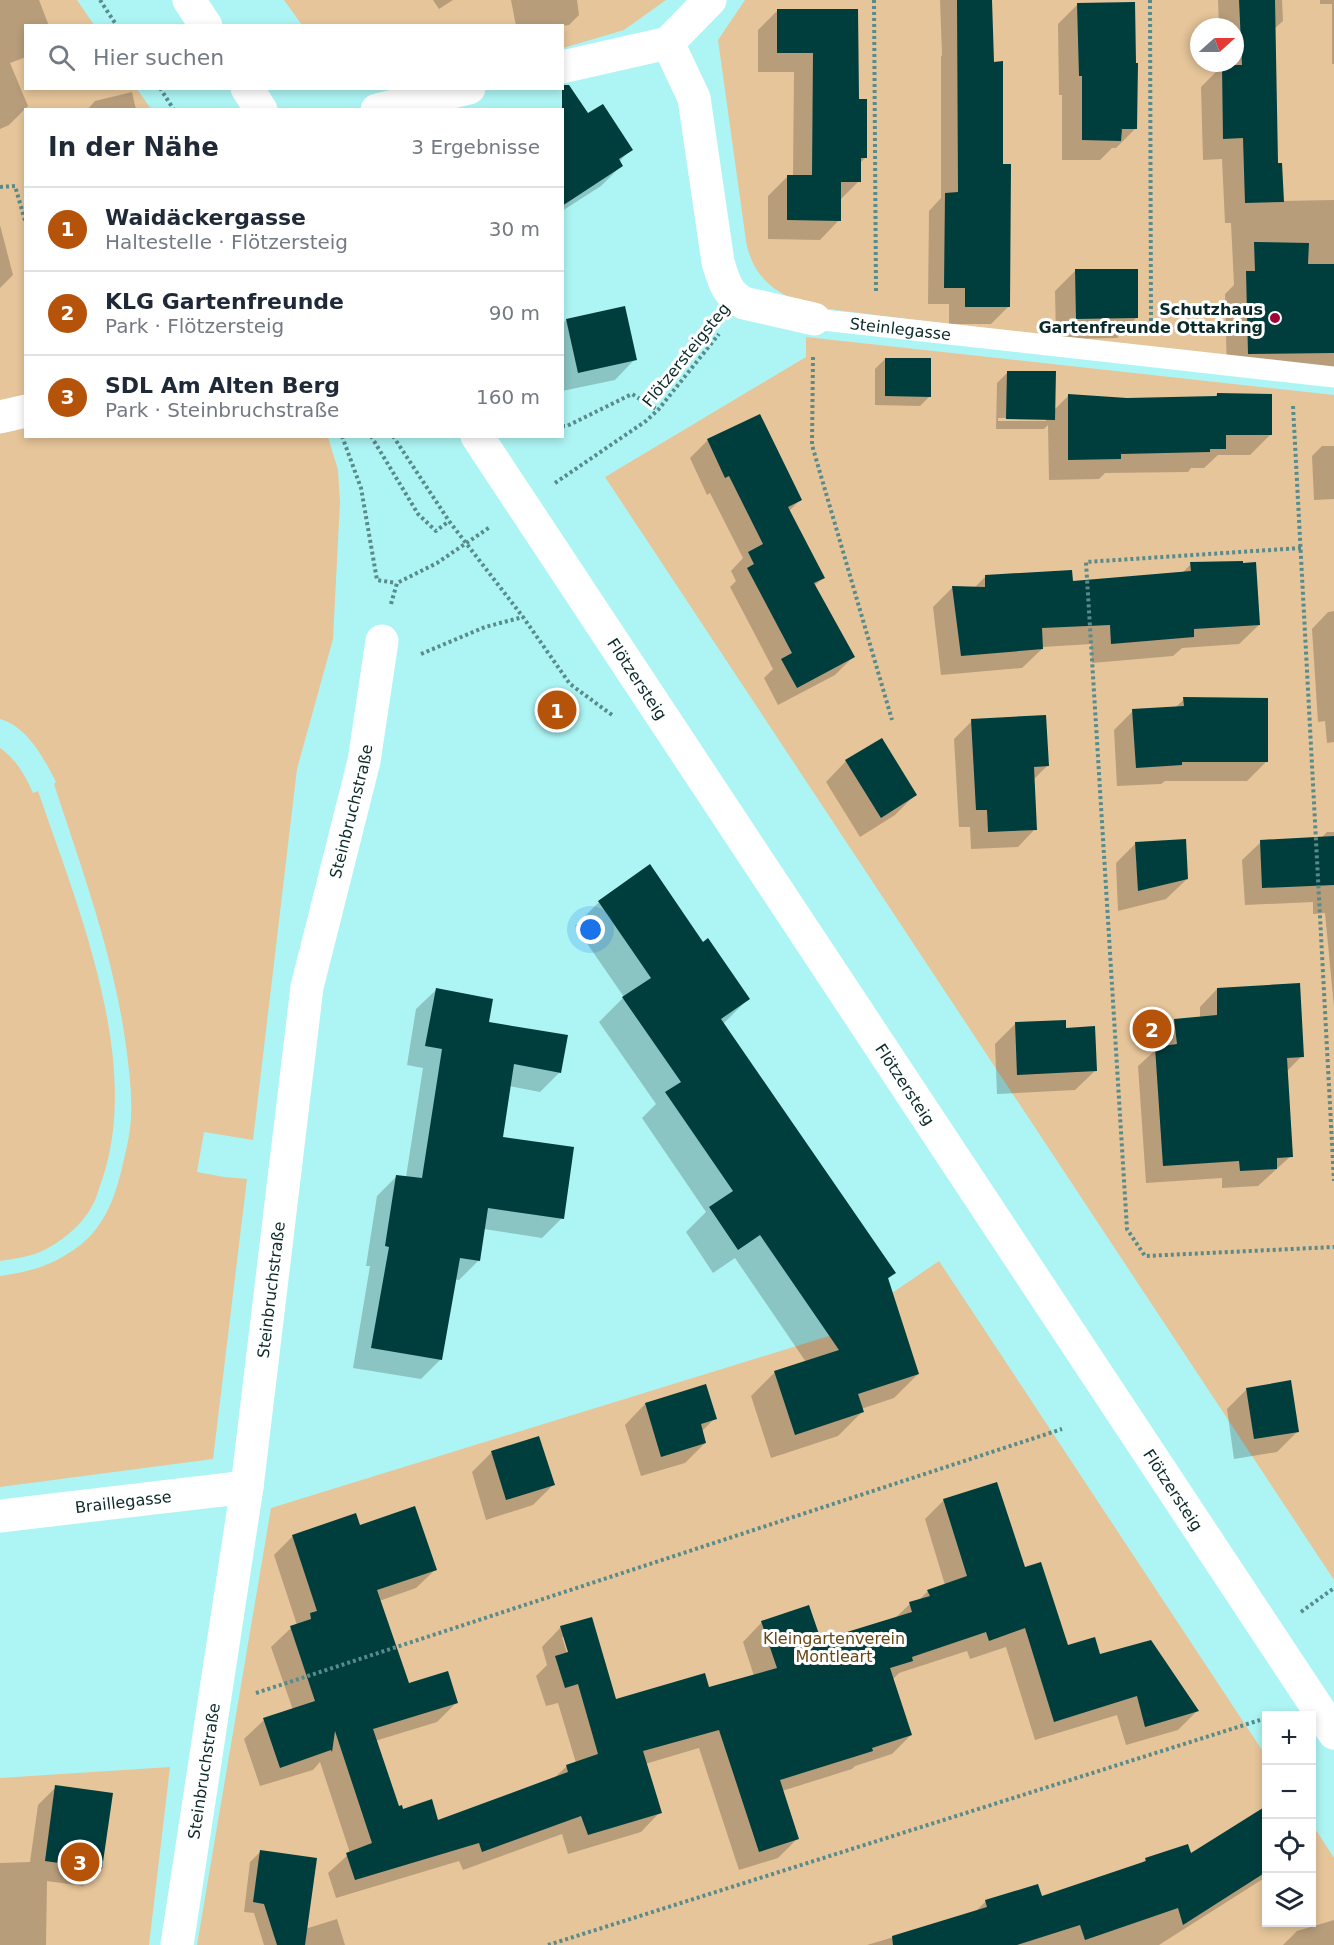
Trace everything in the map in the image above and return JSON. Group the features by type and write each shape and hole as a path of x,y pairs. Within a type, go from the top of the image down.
{"street":[{"path":"189,0 205,24"},
{"path":"564,67 668,43 710,0"},
{"path":"668,43 694,98 718,262 724,283 734,298 744,303"},
{"path":"248,90 260,108"},
{"path":"385,108 460,90"},
{"name":"Steinlegasse","path":"744,303 814,319"},
{"path":"0,417 24,411"},
{"name":"Flötzersteig","path":"478,438 1334,1733"},
{"name":"Steinbruchstraße","path":"177,1945 247,1487 307,987 364,761 382,640"},
{"name":"Braillegasse","path":"0,1516 247,1487"}],"lane":[{"name":"Steinlegasse","path":"814,319 1334,377"}],"path":[{"path":"100,0 116,24"},
{"path":"874,0 876,326"},
{"path":"1150,0 1151,355"},
{"path":"161,90 173,108"},
{"path":"0,187 15,186 24,217"},
{"name":"Flötzersteigsteg","path":"646,421 658,410 744,303"},
{"path":"814,319 812,445 892,720"},
{"path":"1292,372 1334,1181"},
{"path":"564,426 632,394 658,410"},
{"path":"343,438 361,488 377,580 397,583 437,563"},
{"path":"372,438 418,514 436,531 449,521"},
{"path":"394,438 449,521 523,617 570,684 617,719"},
{"path":"1300,548 1086,562 1127,1229 1144,1256 1334,1247"},
{"path":"382,640 397,583"},
{"path":"420,655 485,627 523,617"},
{"path":"214,1707 1062,1429"},
{"path":"1327,1593 1334,1588"},
{"path":"548,1945 1260,1720"}],"green space":[{"path":"0,0 77,0 93,24 24,24 24,90 138,90 150,108 24,108 24,396 0,402"},
{"path":"284,0 666,0 624,30 564,48 564,24 301,24"},
{"path":"745,0 1334,0 1334,374 813,307 789,297 769,284 754,266 746,241 718,40"},
{"path":"806,337 1334,395 1334,1580 605,477 806,357"},
{"path":"24,422 24,438 328,438 338,470 340,502 333,639 297,769 253,1140 204,1132 197,1172 247,1179 213,1459 0,1487 0,1276 32,1270 51,1263 79,1246 95,1231 111,1203 118,1182 129,1136 131,1106 126,1046 114,979 86,881 54,784 56,782 41,754 27,736 10,723 0,719 0,429"},
{"path":"0,748 20,768 33,793 38,791 70,884 100,985 110,1037 115,1088 112,1137 101,1183 89,1212 70,1232 48,1248 20,1258 0,1261"},
{"name":"Kleingartenverein Montleart","path":"939,1261 1262,1750 1262,1927 1316,1927 1316,1830 1334,1858 1334,1945 197,1945 271,1508 829,1336"},
{"path":"170,1767 149,1945 0,1945 0,1778"}],"building":[{"path":"957,0 992,0 994,62 1003,61 1003,164 1011,164 1010,307 965,307 965,288 944,288 945,193 958,192"},
{"path":"1239,0 1275,0 1278,163 1282,163 1284,202 1245,203 1243,138 1223,139 1222,72 1244,72 1244,18 1240,18"},
{"path":"1135,2 1136,63 1138,63 1137,129 1122,129 1121,141 1082,140 1082,76 1079,76 1077,3"},
{"path":"777,9 858,9 859,99 867,99 867,158 861,158 861,182 841,182 841,221 787,220 787,175 812,175 813,53 777,53"},
{"path":"564,85 569,85 588,113 603,104 633,150 619,159 623,166 564,205 564,108 562,108"},
{"path":"1254,242 1309,243 1308,264 1334,264 1334,353 1248,354 1246,271 1255,271"},
{"path":"1075,269 1138,269 1138,318 1076,319"},
{"path":"625,306 637,360 578,373 566,319"},
{"path":"885,358 931,358 931,397 885,396"},
{"path":"1007,371 1056,371 1055,420 1006,419"},
{"path":"1217,393 1272,394 1272,435 1226,435 1226,449 1210,449 1210,452 1121,454 1121,459 1068,460 1068,394 1127,398 1217,396"},
{"path":"760,414 802,500 788,507 825,578 814,583 855,657 797,688 781,659 792,653 747,568 754,564 748,552 763,544 729,476 725,478 707,439"},
{"path":"1243,561 1243,563 1256,562 1260,625 1194,629 1194,637 1111,644 1110,625 1042,628 1043,649 961,656 952,586 985,587 985,575 1072,570 1073,581 1191,571 1190,562"},
{"path":"1183,697 1268,698 1268,762 1182,762 1182,765 1136,768 1132,709 1184,706"},
{"path":"1046,715 1049,766 1034,767 1037,830 988,832 987,810 976,810 971,719"},
{"path":"882,738 917,795 881,818 845,760"},
{"path":"1334,836 1334,885 1262,888 1260,840"},
{"path":"1186,839 1188,879 1138,891 1135,842"},
{"path":"650,864 703,942 708,938 750,999 721,1019 896,1273 888,1278 919,1374 858,1394 864,1412 795,1435 774,1371 839,1350 760,1235 738,1250 709,1207 733,1191 665,1092 681,1082 622,997 651,978 598,901"},
{"path":"1300,983 1304,1057 1287,1058 1293,1157 1277,1158 1277,1169 1240,1171 1239,1161 1163,1166 1155,1047 1177,1044 1174,1019 1217,1015 1217,988"},
{"path":"436,988 493,999 489,1022 568,1035 561,1073 514,1064 503,1137 574,1147 564,1219 488,1208 480,1261 460,1258 442,1360 371,1348 389,1247 385,1246 396,1175 422,1178 442,1049 425,1046"},
{"path":"1066,1020 1066,1028 1095,1026 1097,1071 1017,1075 1015,1022"},
{"path":"1291,1380 1299,1432 1254,1439 1246,1388"},
{"path":"706,1384 717,1419 701,1424 706,1443 661,1457 645,1403"},
{"path":"539,1436 555,1485 506,1500 491,1451"},
{"path":"997,1482 1025,1567 1041,1562 1068,1645 1095,1637 1100,1654 1151,1640 1199,1711 1145,1727 1137,1696 1054,1722 1025,1628 989,1641 986,1632 912,1657 913,1661 890,1668 912,1735 872,1748 873,1751 780,1780 799,1839 759,1852 719,1730 643,1751 662,1813 588,1835 581,1816 482,1852 479,1843 355,1880 346,1853 372,1843 335,1731 332,1752 331,1750 280,1768 263,1718 315,1701 290,1626 311,1619 310,1613 317,1611 292,1535 356,1513 360,1525 415,1506 437,1570 377,1590 409,1683 448,1671 458,1703 373,1729 399,1806 402,1805 403,1809 432,1799 438,1820 568,1772 566,1765 598,1754 578,1684 565,1688 555,1656 568,1652 560,1626 592,1617 616,1699 705,1673 709,1687 777,1668 761,1621 809,1605 821,1640 912,1612 909,1602 930,1596 927,1590 967,1576 943,1499"},
{"path":"55,1785 113,1793 102,1869 45,1861"},
{"path":"1262,1809 1262,1875 1183,1925 1178,1908 1085,1940 1080,1925 1017,1945 893,1945 892,1936 987,1907 985,1900 1038,1884 1042,1896 1146,1861 1145,1858 1188,1844 1191,1853"},
{"path":"260,1850 317,1858 305,1945 277,1945 264,1904 253,1902"}],"place":[{"name":"Schutzhaus Gartenfreunde Ottakring","path":"1275,318"},
{"name":"Waidäckergasse","path":"557,710"},
{"name":"KLG Gartenfreunde","path":"1152,1029"},
{"name":"SDL Am Alten Berg","path":"80,1862"}]}
